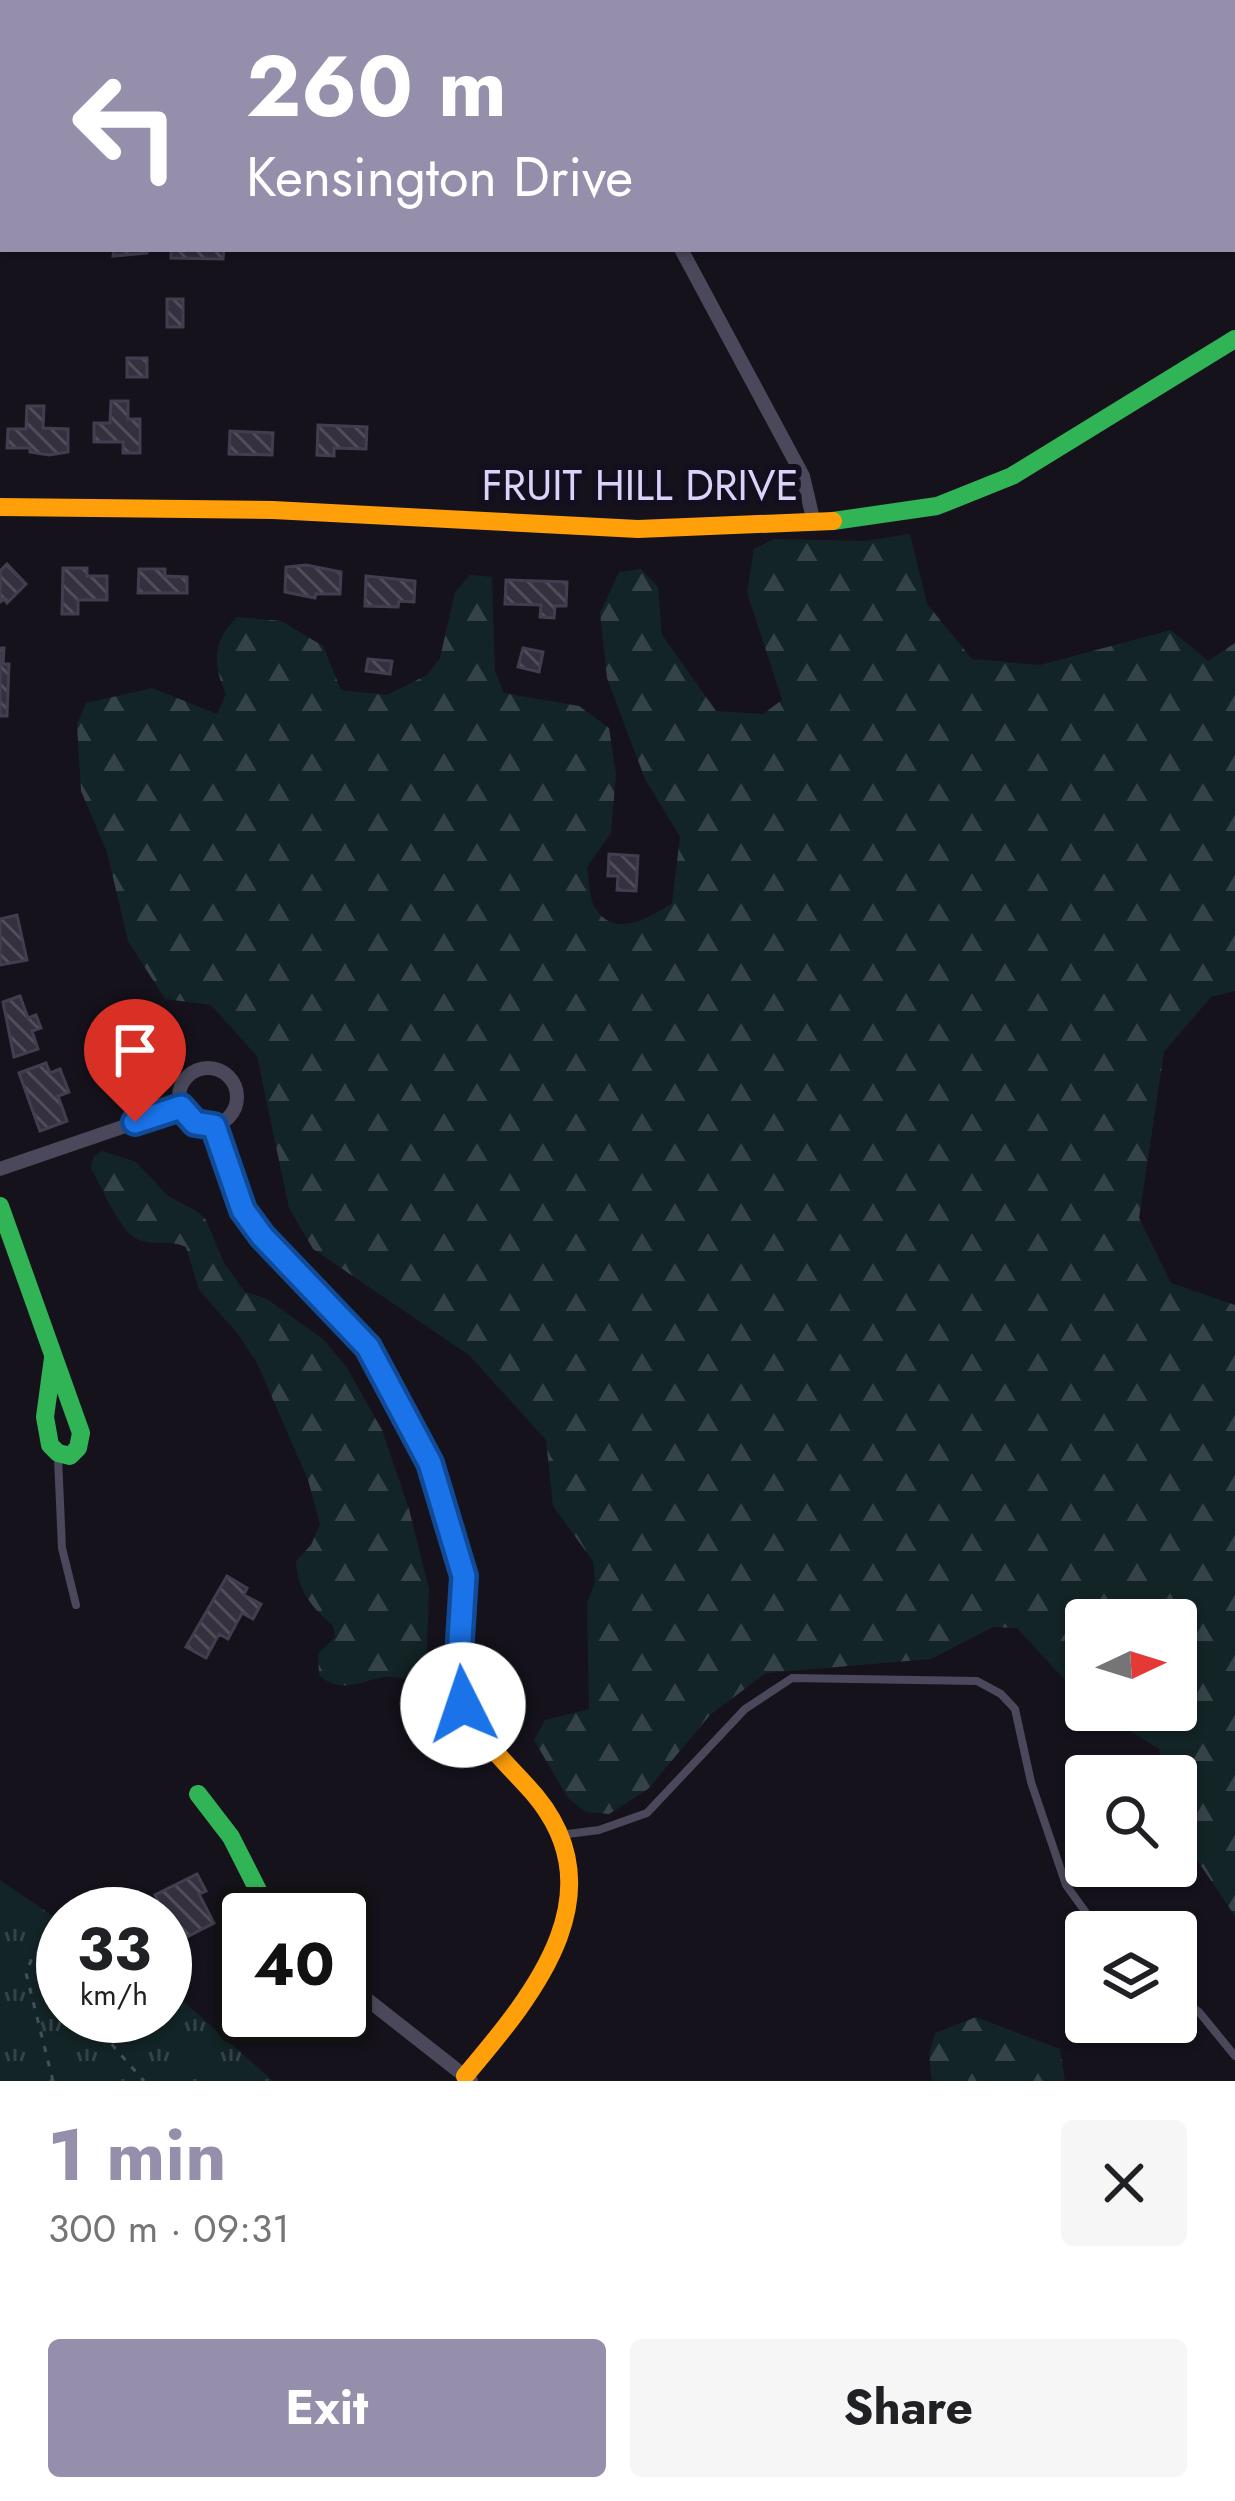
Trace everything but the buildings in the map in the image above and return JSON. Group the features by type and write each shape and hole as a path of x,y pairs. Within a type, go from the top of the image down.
{"street":[{"path":"683,252 802,476 814,523"},
{"name":"FRUIT HILL DRIVE","path":"0,507 273,510 638,529 895,515 975,493 1012,476 1235,339"},
{"path":"215,1068 236,1086 237,1106 214,1126 195,1123 181,1107 181,1087 195,1070 215,1068"},
{"path":"0,1169 181,1107"},
{"path":"214,1126 243,1210 368,1347 430,1463 464,1576 458,1672 463,1705 479,1741 538,1798 558,1835 571,1889 559,1953 468,2079 372,2003"},
{"path":"0,1206 80,1433 78,1448 70,1456 49,1450 45,1437 53,1358"},
{"path":"198,1794 231,1837 256,1887"}],"lane":[{"path":"58,1456 62,1548 76,1605"},
{"path":"558,1835 599,1830 646,1813 745,1709 792,1678 977,1681 1001,1694 1015,1709 1031,1782 1066,1885 1085,1911"},
{"path":"1197,2011 1235,2056"}],"path":[{"path":"36,1953 26,1973 36,2013"},
{"path":"44,2043 53,2081"},
{"path":"111,2043 144,2081"}],"green space":[{"path":"910,534 927,604 972,659 1040,665 1171,630 1208,661 1235,643 1235,991 1211,997 1164,1052 1139,1218 1171,1283 1235,1305 1235,1916 1197,1860 1197,1755 1160,1755 1159,1749 1130,1731 1197,1731 1197,1599 1065,1599 1065,1680 1017,1628 993,1627 931,1659 766,1673 710,1715 648,1789 609,1814 586,1812 568,1798 534,1740 545,1720 589,1709 587,1603 595,1583 593,1561 553,1506 546,1440 469,1355 313,1249 289,1208 257,1056 211,1005 165,999 128,941 107,852 81,791 77,724 86,703 152,688 217,714 226,694 217,653 237,617 281,621 323,646 341,690 387,695 427,675 440,658 455,592 470,575 492,577 495,671 504,693 579,706 609,728 616,774 611,833 587,867 592,902 602,916 611,922 632,923 672,903 680,837 645,779 607,678 600,613 619,572 641,569 658,587 662,635 716,711 763,714 782,700 747,592 754,549 774,539 864,541"},
{"path":"102,1151 136,1162 168,1196 198,1212 245,1292 267,1299 324,1340 347,1368 382,1430 429,1589 423,1674 414,1682 389,1677 343,1685 319,1675 318,1654 335,1637 333,1626 307,1598 297,1572 296,1561 311,1545 320,1524 308,1480 257,1363 199,1290 186,1247 139,1240 118,1219 91,1169 93,1157"},
{"path":"0,1880 36,1905 36,2043 192,2043 192,2009 216,2030 216,2043 230,2043 273,2081 0,2081"},
{"path":"976,2017 1060,2049 1065,2081 932,2081 929,2055 935,2033"}],"traffic: fast":[{"path":"833,521 937,506 1012,476 1235,339"},
{"path":"215,1126 245,1213 281,1259 371,1351 426,1448 460,1553 464,1593 459,1658"},
{"path":"0,1206 81,1433 78,1448 70,1456 50,1445 45,1417 53,1358"},
{"path":"198,1794 231,1837 256,1887"}],"traffic: slow":[{"path":"0,507 273,510 638,529 833,521"},
{"path":"459,1658 463,1697 477,1728 554,1823 567,1861 568,1900 559,1937 541,1974 465,2076"}],"route":[{"path":"135,1122 181,1107 195,1123 214,1126 243,1210 368,1347 430,1463 458,1550 464,1576 458,1672 463,1705"}]}
